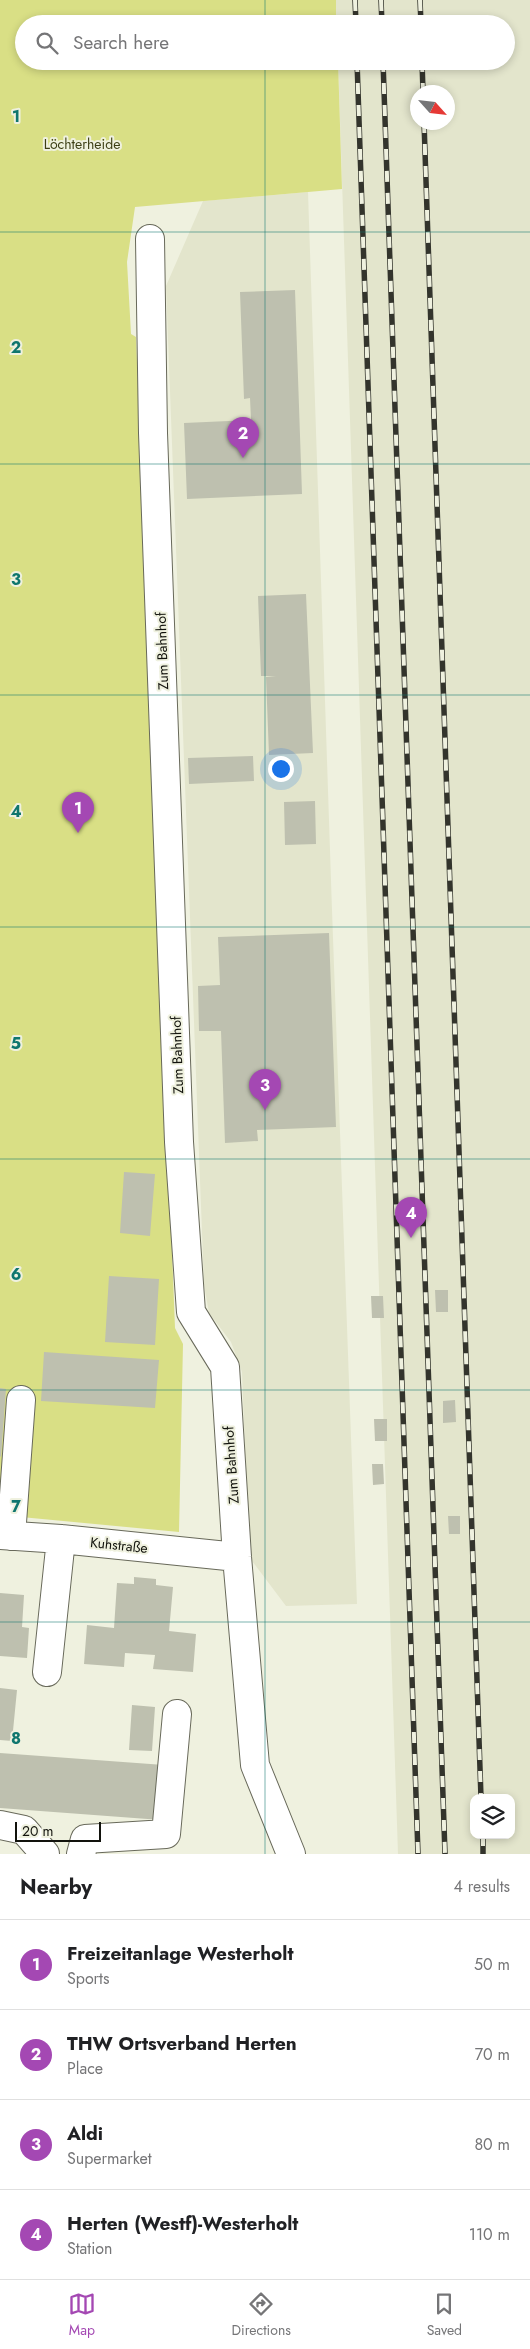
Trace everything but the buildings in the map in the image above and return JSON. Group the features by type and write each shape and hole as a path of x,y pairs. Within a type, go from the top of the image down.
{"street":[{"name":"Zum Bahnhof","path":"150,239 153,433 179,1142 191,1312 225,1367 237,1557 255,1765 291,1854"},
{"path":"5,1535 21,1400"},
{"name":"Kuhstraße","path":"5,1535 237,1557"},
{"path":"47,1672 61,1539"},
{"path":"81,1854 84,1839 166,1834 177,1714"},
{"path":"0,1825 24,1830 45,1854"}],"shaded area":[{"path":"336,0 530,0 530,1854 398,1854 338,70 515,70 515,15 336,15"},
{"path":"308,192 357,1604 286,1606 249,1557 242,1372 231,1342 209,1313 204,1285 166,286 203,201"}],"green space":[{"name":"Löchterheide","path":"0,0 336,0 336,15 15,15 15,70 338,70 342,189 135,207 127,262 131,334 136,337 175,1328 183,1344 179,1532 0,1515"}],"railway":[{"path":"355,0 356,15"},
{"path":"381,0 382,15"},
{"path":"420,0 421,15"},
{"path":"357,70 418,1854"},
{"path":"383,70 445,1854"},
{"path":"422,70 423,85"},
{"path":"424,130 481,1794"},
{"path":"483,1839 483,1854"}],"place":[{"name":"THW Ortsverband Herten","path":"243,458"},
{"name":"Freizeitanlage Westerholt","path":"78,833"},
{"name":"Aldi","path":"265,1110"},
{"name":"Herten (Westf)-Westerholt","path":"411,1238"}]}
